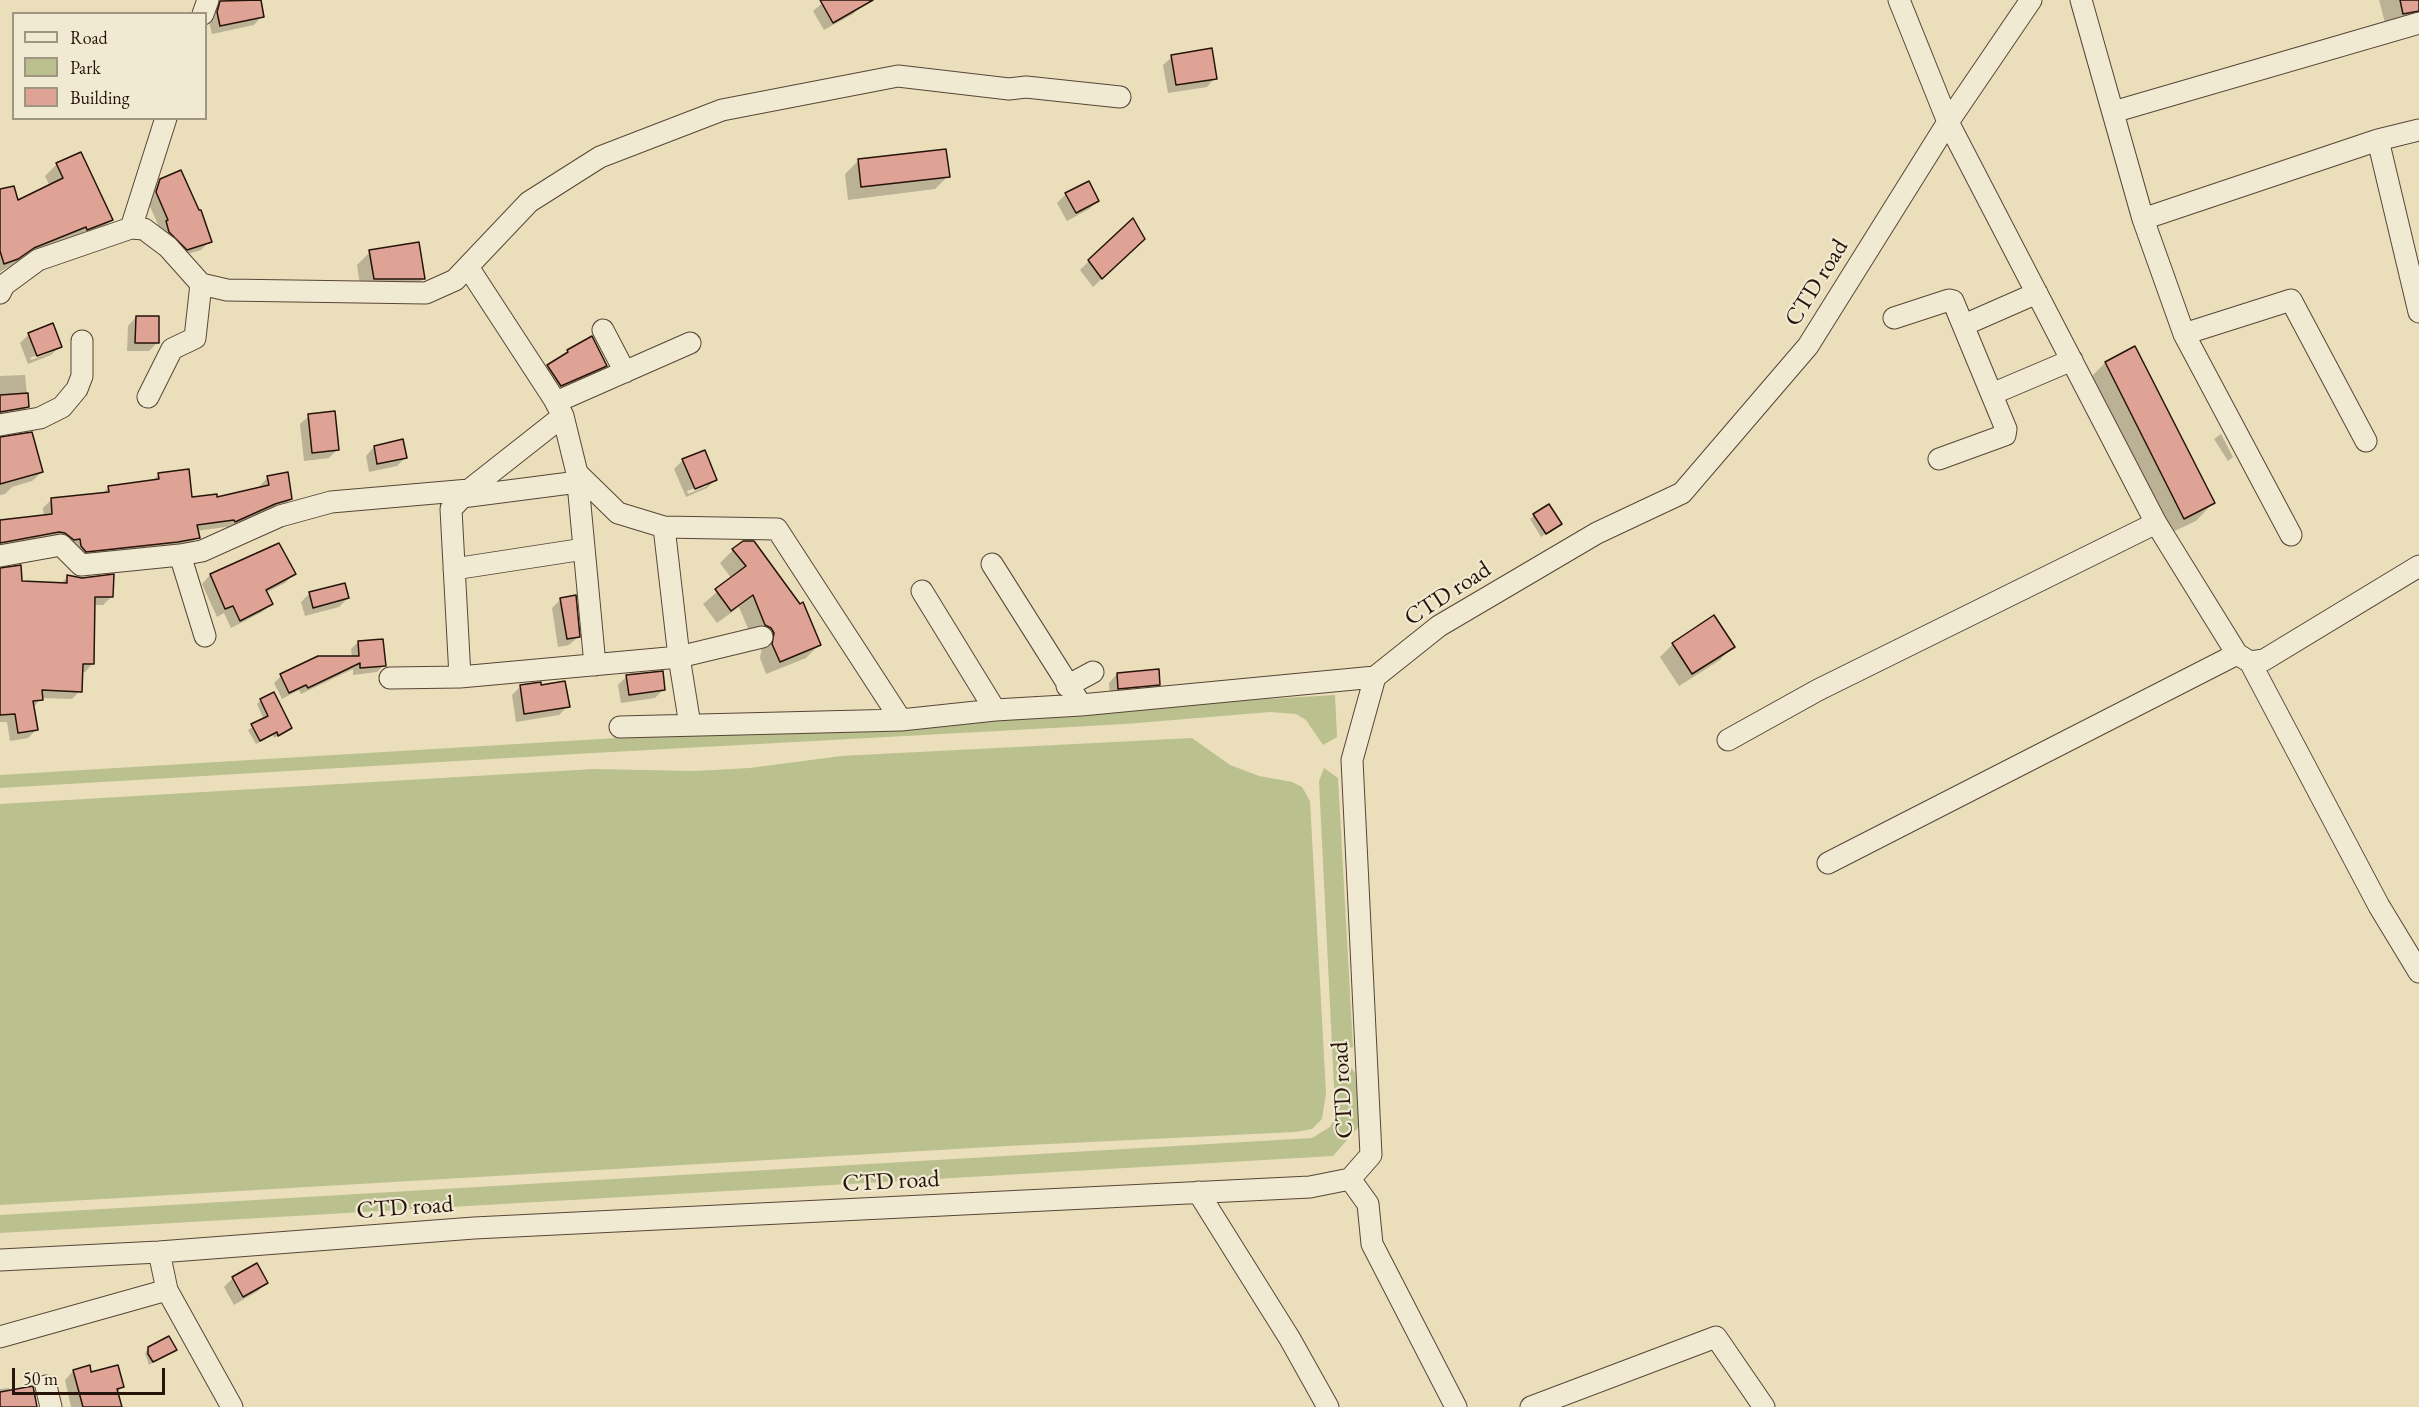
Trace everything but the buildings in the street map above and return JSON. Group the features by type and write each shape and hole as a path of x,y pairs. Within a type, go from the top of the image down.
{"street":[{"path":"1899,0 1948,122 2156,523 2244,658 2379,906 2419,972"},
{"name":"CTD road","path":"0,1260 159,1252 474,1228 1310,1187 1350,1179 1371,1155 1352,760 1375,677 1439,626 1597,533 1682,493 1808,346 1948,122 2031,0"},
{"path":"2081,0 2143,219 2184,334 2291,535"},
{"path":"2113,112 2419,23"},
{"path":"0,293 4,285 38,260 137,228 168,247 201,284 227,290 426,293 455,280 529,202 600,157 722,110 898,76 1009,89 1026,87 1120,97"},
{"path":"137,228 138,204 165,120"},
{"path":"2143,219 2378,140 2419,130"},
{"path":"2378,140 2419,312"},
{"path":"468,267 559,409 577,477 595,665"},
{"path":"148,397 172,350 195,338 201,284"},
{"path":"1964,325 2037,293"},
{"path":"1894,318 1949,300 1956,304 2006,429 2005,435 1939,459"},
{"path":"2184,334 2291,300 2366,441"},
{"path":"603,330 625,372"},
{"path":"0,425 40,418 62,407 77,389 81,375 82,341"},
{"path":"460,677 451,509 559,409 625,372 690,343"},
{"path":"1992,394 2072,360"},
{"path":"0,556 62,545 81,565 180,555 202,551 280,516 331,502 466,493 577,477 618,513 664,527 777,529 901,720"},
{"path":"1728,740 1818,690 2156,523"},
{"path":"664,527 679,657 690,725"},
{"path":"454,569 584,549"},
{"path":"180,555 205,636"},
{"path":"992,564 1081,705"},
{"path":"1828,862 2244,658 2264,660 2419,566"},
{"path":"922,591 995,710"},
{"path":"390,678 460,677 679,657 762,637"},
{"path":"1067,686 1093,672"},
{"path":"620,727 901,720 1375,677"},
{"path":"1350,1179 1368,1204 1372,1244 1456,1407"},
{"path":"1198,1192 1290,1339 1328,1407"},
{"path":"159,1252 167,1290 232,1407"},
{"path":"0,1337 167,1290"},
{"path":"1531,1407 1556,1403 1716,1337 1764,1407"},
{"path":"46,1386 51,1407"}],"green space":[{"path":"1335,695 1337,737 1323,745 1306,720 1296,714 1270,712 1125,724 0,788 0,775"},
{"path":"1192,738 1230,765 1259,776 1292,782 1302,787 1310,801 1326,1093 1322,1119 1312,1129 1295,1132 1007,1146 0,1205 0,804 594,769 695,771 750,768 841,756"},
{"path":"1324,768 1338,778 1353,1047 1343,1049 1343,1056 1355,1073 1360,1125 1333,1156 0,1233 0,1215 1312,1138 1330,1127 1334,1119 1335,1107 1319,781"}]}
